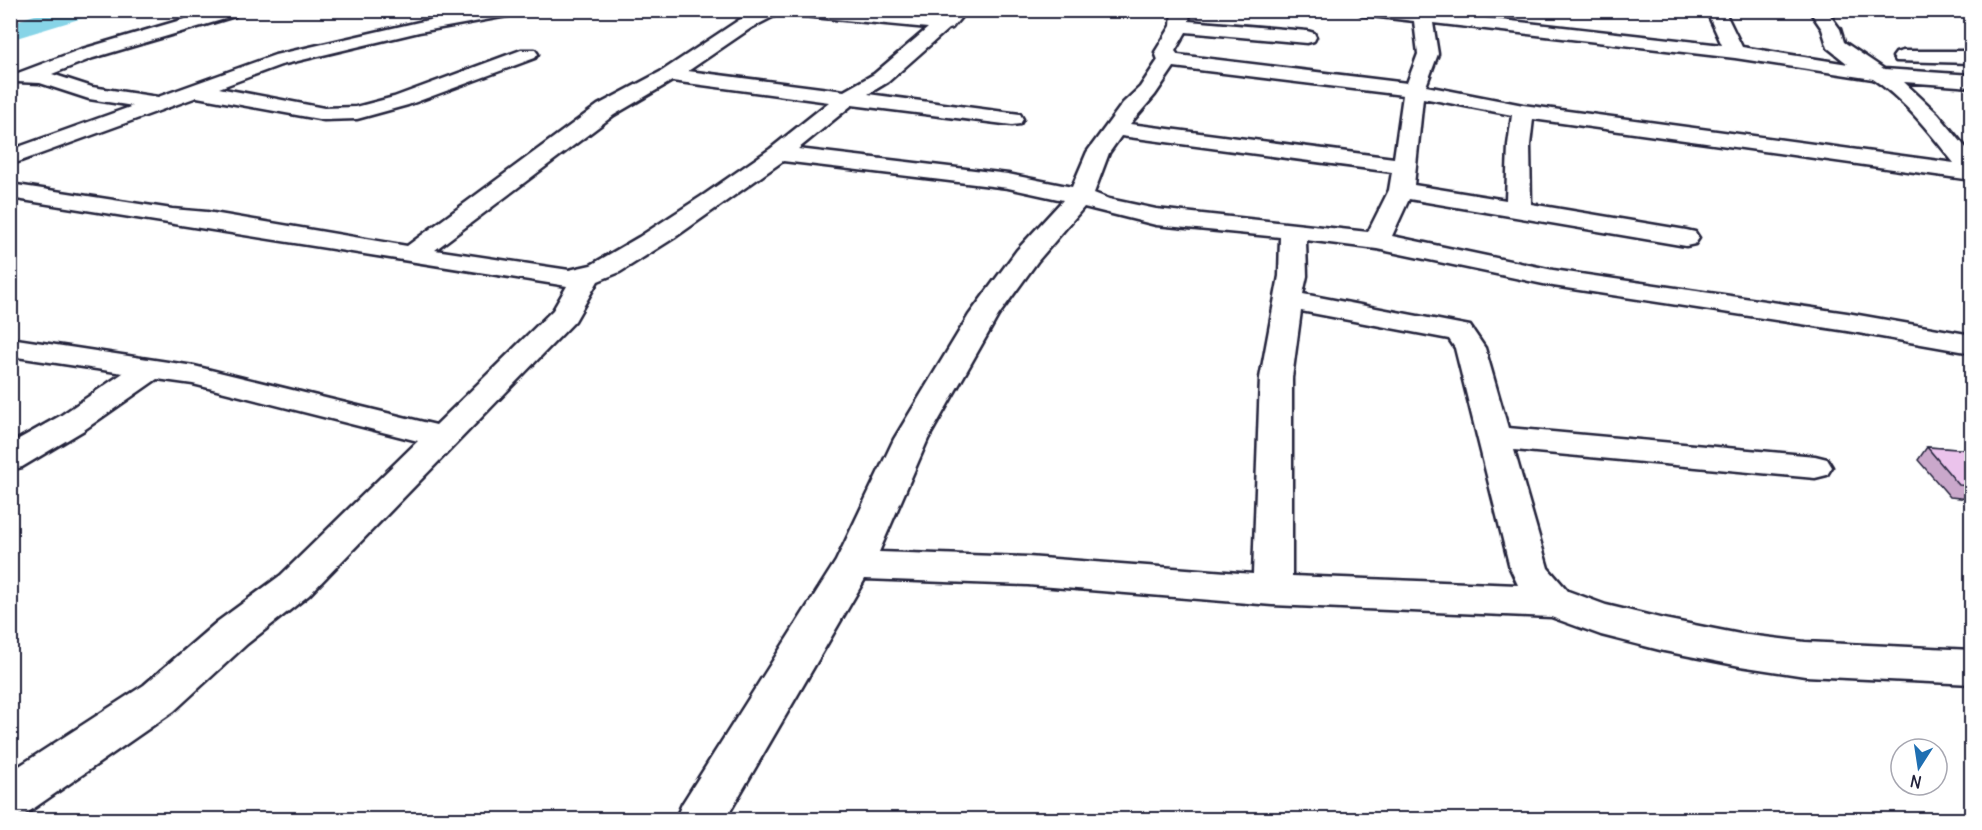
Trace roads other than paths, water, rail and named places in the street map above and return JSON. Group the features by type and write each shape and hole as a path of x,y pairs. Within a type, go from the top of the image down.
{"street":[{"path":"10,158 193,90 316,50 456,14 513,10"},
{"path":"412,254 606,110 669,75 745,24 776,10"},
{"path":"792,10 953,17"},
{"path":"1362,10 1735,52 1882,75 1971,81"},
{"path":"1715,10 1735,52"},
{"path":"1817,10 1831,29 1835,44 1846,54 1882,75 1930,119 1971,172"},
{"path":"18,79 86,54 227,11"},
{"path":"10,191 172,217 207,219 260,231 569,278 586,278 604,270 706,206 778,154 847,98 881,78 953,17"},
{"path":"699,819 854,565 911,439 984,315 1027,256 1080,196 1098,152 1148,91 1168,60 1166,52 1181,18 1307,37"},
{"path":"1377,241 1402,178 1413,90 1428,54 1423,18"},
{"path":"193,90 324,114 357,113 401,101 528,54"},
{"path":"1860,62 1899,57 1971,57"},
{"path":"1168,60 1413,90 1523,111 1971,172"},
{"path":"669,75 1012,119"},
{"path":"18,79 42,77 89,93 158,103"},
{"path":"1518,210 1519,145 1523,111"},
{"path":"1115,129 1402,178 1518,210 1686,238"},
{"path":"778,154 966,175 1080,196 1102,205 1156,217 1293,230 1377,241 1553,278 1847,322 1971,344"},
{"path":"1272,590 1276,378 1293,276 1293,230"},
{"path":"10,798 159,698 232,633 295,585 565,315 586,278"},
{"path":"1288,300 1459,332 1470,348 1528,568 1537,584 1554,602"},
{"path":"10,347 108,360 194,375 443,437"},
{"path":"10,459 72,423 150,369"},
{"path":"1494,437 1815,467"},
{"path":"854,565 1028,571 1272,590 1554,602 1612,622 1740,650 1805,659 1971,667"}],"waterway":[{"path":"10,32 79,10"}]}
